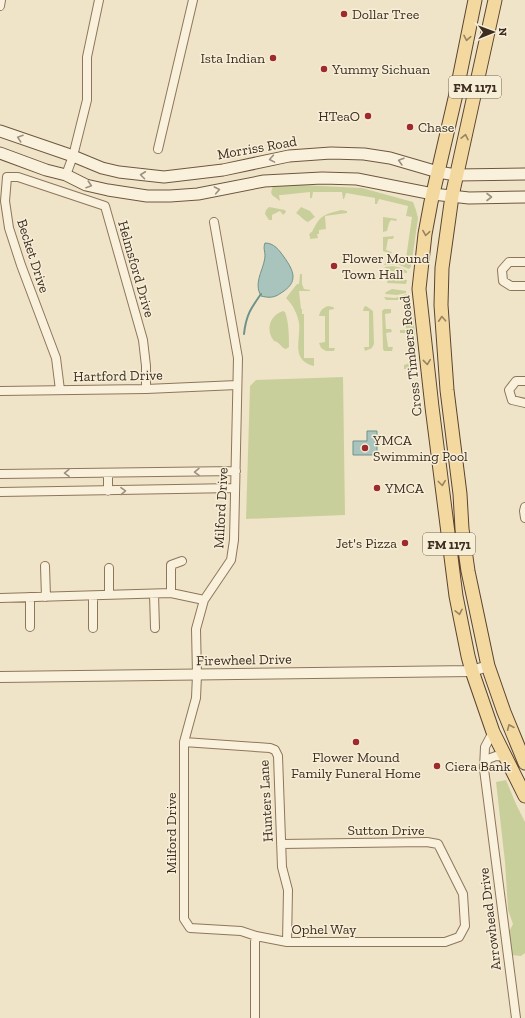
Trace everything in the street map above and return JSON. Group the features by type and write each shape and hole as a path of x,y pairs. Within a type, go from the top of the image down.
{"main road":[{"name":"Cross Timbers Road","path":"475,0 425,234 419,289 433,417 456,596 472,671 493,732 525,796"},
{"name":"FM 1171","path":"494,0 452,196 442,268 441,305 450,414 460,494 462,530 468,571 488,666 504,712 525,763"},
{"name":"Morriss Road","path":"0,131 73,156 102,168 119,172 164,177 223,170 289,156 331,153 364,154 390,158 438,172 456,175 525,174"},
{"path":"0,153 46,170 66,175 86,185 147,196 198,194 264,181 357,178 433,194 469,198 525,197"},
{"path":"433,417 450,414"},
{"path":"448,536 453,533 456,535 462,558 468,571"}],"street":[{"path":"0,6 1,0"},
{"path":"66,175 73,156 86,100 88,57 99,0"},
{"path":"158,149 193,0"},
{"name":"Becket Drive","path":"56,189 18,177 7,177 5,201 9,228 21,265 56,358 60,390"},
{"name":"Helmsford Drive","path":"56,189 105,206 143,340 146,366 146,389"},
{"name":"Milford Drive","path":"190,928 184,919 184,742 196,698 196,629 204,600 231,560 234,540 238,358 214,222"},
{"path":"525,262 509,262 502,270 503,281 511,286 525,286"},
{"path":"525,381 516,380 509,390 512,400 525,403"},
{"name":"Hartford Drive","path":"0,391 146,389 237,385"},
{"path":"0,474 236,471"},
{"path":"108,473 108,491"},
{"path":"0,492 235,488"},
{"path":"525,507 525,518"},
{"path":"172,594 171,565 182,560"},
{"path":"45,566 46,597"},
{"path":"109,568 109,595"},
{"path":"154,594 155,628"},
{"path":"0,598 172,594 204,600"},
{"path":"93,596 93,628"},
{"path":"30,597 30,628"},
{"name":"Firewheel Drive","path":"0,676 472,671 488,666"},
{"name":"Arrowhead Drive","path":"493,732 485,747 484,769 516,1018"},
{"name":"Hunters Lane","path":"184,742 270,748 275,750 278,756 282,867 288,890 287,942"},
{"path":"484,769 488,759 496,756 505,757"},
{"name":"Sutton Drive","path":"281,844 427,842 438,844 463,894 465,926 459,938"},
{"name":"Ophel Way","path":"190,928 241,931 256,936 287,942 445,942 459,938"},
{"path":"255,1018 256,936"}],"green space":[{"path":"283,184 362,188 413,202 418,218 411,267 409,269 397,264 384,265 386,262 405,265 412,217 406,216 408,206 379,199 377,204 375,204 375,198 346,193 343,199 342,192 313,192 312,198 310,198 310,192 279,195 280,201 272,195 271,192 273,186"},
{"path":"269,207 285,210 286,212 283,215 280,211 272,215 272,220 269,220 265,214"},
{"path":"301,207 310,211 315,217 308,222 305,220 296,213"},
{"path":"341,210 347,211 347,213 325,216 326,229 319,230 319,234 317,234 318,238 310,239 310,233 322,217"},
{"path":"383,217 397,219 396,221 391,220 387,231 383,232"},
{"path":"394,236 393,239 388,239 386,250 392,252 391,254 383,251 383,237"},
{"path":"393,266 402,268 407,271 407,273 390,271 384,267"},
{"path":"300,274 302,274 302,284 304,289 310,290 299,291 302,314 304,314 304,358 314,358 314,366 302,359 299,354 299,323 293,306 286,298 297,284 299,284"},
{"path":"388,278 407,280 406,284 387,283"},
{"path":"392,289 406,291 406,293 397,295 385,294"},
{"path":"407,294 412,309 416,342 417,369 404,369 404,365 410,363 406,333 400,333 400,330 406,330 405,300 386,300 384,297 395,298"},
{"path":"328,306 334,308 329,310 329,348 335,348 334,351 326,351 321,348 319,343 325,342 325,316 319,316 319,314"},
{"path":"366,306 373,311 374,344 372,348 365,351 364,347 369,347 369,311 363,311 364,307"},
{"path":"384,309 391,309 391,313 385,314 386,329 391,329 392,332 386,333 388,347 393,347 392,351 384,351 383,349 382,311"},
{"path":"283,311 285,312 288,330 289,347 286,349 274,341 271,337 269,328 272,319"},
{"path":"343,377 345,515 246,519 250,386 256,380"},
{"path":"506,780 525,822 525,953 521,956 511,955 507,936 513,924 508,910 505,862 496,782"}],"water":[{"path":"265,243 276,247 290,267 293,276 287,289 276,296 271,297 261,296 258,286 265,256"},
{"name":"YMCA Swimming Pool","path":"367,431 377,431 377,455 353,455 353,441 367,441"}],"waterway":[{"path":"244,334 246,322 250,312 254,303 261,294"}],"place":[{"name":"Dollar Tree","path":"344,14"},
{"name":"Ista Indian","path":"273,58"},
{"name":"Yummy Sichuan","path":"324,69"},
{"name":"HTeaO","path":"368,116"},
{"name":"Chase","path":"410,127"},
{"name":"Flower Mound Town Hall","path":"334,266"},
{"name":"YMCA Swimming Pool","path":"365,448"},
{"name":"YMCA","path":"377,488"},
{"name":"Jet's Pizza","path":"405,543"},
{"name":"Flower Mound Family Funeral Home","path":"356,742"},
{"name":"Ciera Bank","path":"437,766"}]}
